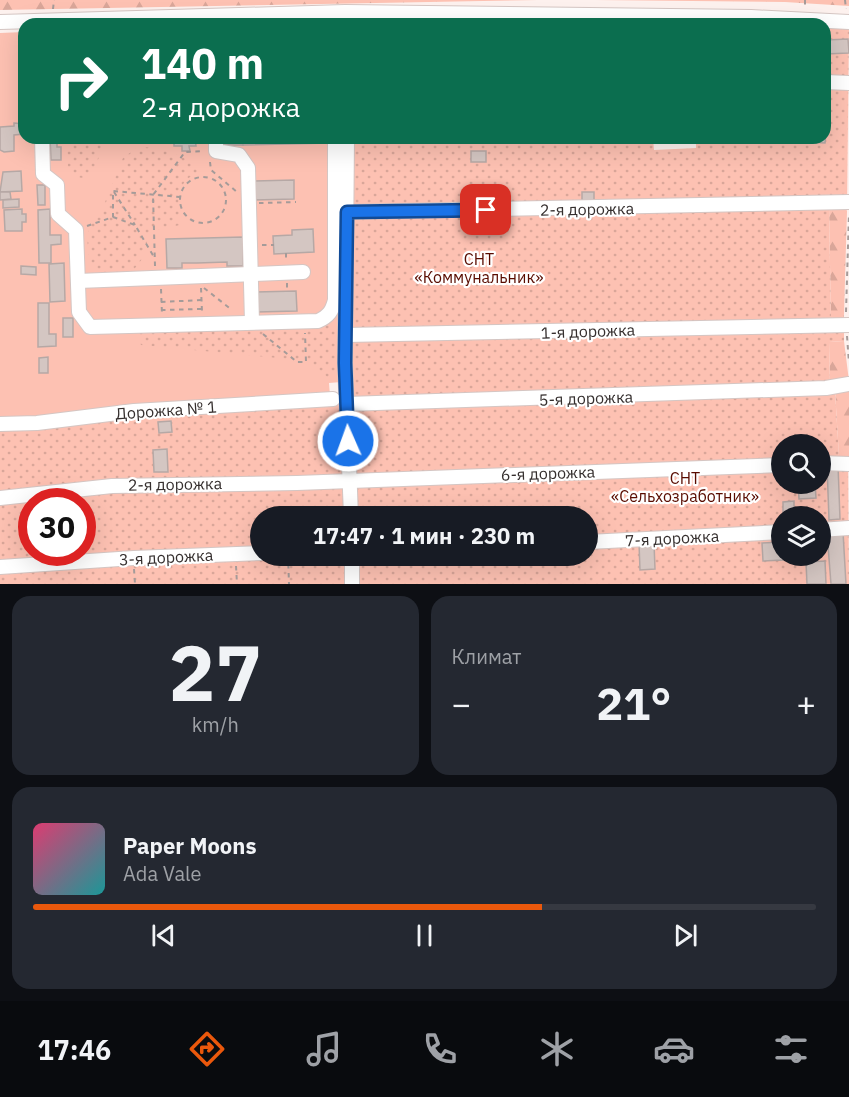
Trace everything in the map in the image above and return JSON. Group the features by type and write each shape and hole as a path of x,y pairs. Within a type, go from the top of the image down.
{"street":[{"path":"341,18 739,16 776,18"},
{"path":"831,21 849,22"},
{"path":"0,22 18,23"},
{"path":"831,82 849,83"},
{"path":"42,144 43,174 57,185 58,214 76,230 79,312 90,327 318,321 332,311 335,300 335,144"},
{"path":"216,144 239,155 248,168 252,322"},
{"path":"347,144 346,335 351,506"},
{"name":"2-я дорожка","path":"347,212 849,202"},
{"path":"78,281 303,272"},
{"name":"1-я дорожка","path":"346,335 848,325"},
{"name":"5-я дорожка","path":"347,404 826,388 849,384"},
{"name":"Дорожка № 1","path":"0,424 37,423 134,411 333,399"},
{"path":"831,463 849,464"},
{"name":"6-я дорожка","path":"350,481 771,465"},
{"name":"2-я дорожка","path":"0,498 112,486 350,481"},
{"path":"831,529 849,528"},
{"name":"7-я дорожка","path":"598,542 771,533"},
{"name":"3-я дорожка","path":"0,567 250,553"},
{"path":"352,566 352,584"}],"path":[{"path":"162,325 154,257 153,195 186,152 216,144"},
{"path":"207,176 218,181 224,188 227,199 225,211 218,219 207,224 195,222 186,216 181,207 180,197 183,188 190,180 207,176"},
{"path":"113,191 113,217"},
{"path":"113,191 180,197"},
{"path":"113,191 154,257"},
{"path":"849,210 849,363"},
{"path":"76,230 113,217 135,225"},
{"path":"201,276 202,324"},
{"path":"161,302 202,300"},
{"path":"161,310 202,309"},
{"path":"236,554 237,584"},
{"path":"288,566 289,584"}],"green space":[{"path":"0,0 538,0 0,10"},
{"path":"595,0 849,0 849,6 785,2"},
{"path":"831,27 849,27 847,211 840,205 829,207 831,320 839,320 844,315 844,341 829,342 830,383 835,391 839,456 848,456 849,584 0,584 0,420 50,426 348,402 348,144 654,144 654,150 696,148 696,144 831,144"},
{"path":"18,32 18,144 343,144 341,382 329,383 330,396 0,420 0,33"},
{"path":"67,144 105,144 95,166 85,178 73,177 68,171"},
{"path":"138,147 173,153 204,171 187,179 183,185 179,199 180,225 156,230 149,235 142,259 132,272 108,276 93,269 88,247 89,231 95,217 101,212 123,158"},
{"path":"840,205 847,211 844,315 840,320 831,321 829,206"},
{"path":"334,325 340,336 340,357 335,377 327,377 310,361 141,345 137,336 142,329"},
{"path":"844,341 849,381 830,384 829,342"},
{"path":"849,388 849,456 839,457 835,390"}],"building":[{"path":"848,39 849,53 831,54 831,40"},
{"path":"14,123 18,123 18,135 14,135 14,151 4,152 0,150 0,127 14,126"},
{"path":"50,144 57,144 57,147 61,147 61,160 51,160"},
{"path":"174,144 196,144 196,146 189,146 190,151 182,151 182,146 174,146"},
{"path":"471,151 486,151 486,162 471,162"},
{"path":"21,171 22,191 0,192 3,172"},
{"path":"294,180 294,199 253,200 252,181"},
{"path":"37,185 45,185 45,205 38,205"},
{"path":"0,192 10,192 11,199 0,200"},
{"path":"582,192 594,192 594,203 582,203"},
{"path":"19,199 19,207 3,208 3,200"},
{"path":"22,209 22,214 26,214 26,222 22,222 22,231 5,231 4,210"},
{"path":"50,209 50,235 61,235 61,244 51,245 51,263 39,263 38,210"},
{"path":"313,229 314,252 274,254 273,236 292,235 292,230"},
{"path":"243,237 243,266 227,266 227,262 182,263 182,268 167,268 166,239"},
{"path":"64,263 65,301 50,302 49,264"},
{"path":"21,266 36,267 36,275 21,274"},
{"path":"296,291 297,311 257,312 256,292"},
{"path":"38,303 49,303 49,334 56,334 56,346 38,347"},
{"path":"63,318 73,318 73,337 63,337"},
{"path":"48,357 48,373 39,373 39,358"},
{"path":"171,421 172,432 159,433 158,422"},
{"path":"167,449 168,472 154,472 153,450"},
{"path":"831,465 838,465 840,519 831,520 831,506 828,506"},
{"path":"799,494 816,494 816,498 799,499"},
{"path":"794,501 794,506 783,506 783,502"},
{"path":"843,532 846,584 831,584 831,533"},
{"path":"639,543 654,543 655,569 640,570"},
{"path":"762,543 771,543 771,561 763,561"},
{"path":"806,566 825,566 826,584 807,584"}],"route":[{"path":"348,441 345,363 347,212 486,210"}],"park label":[{"name":"СНТ «Коммунальник»","path":"479,268"},
{"name":"СНТ «Сельхозработник»","path":"685,487"}]}
